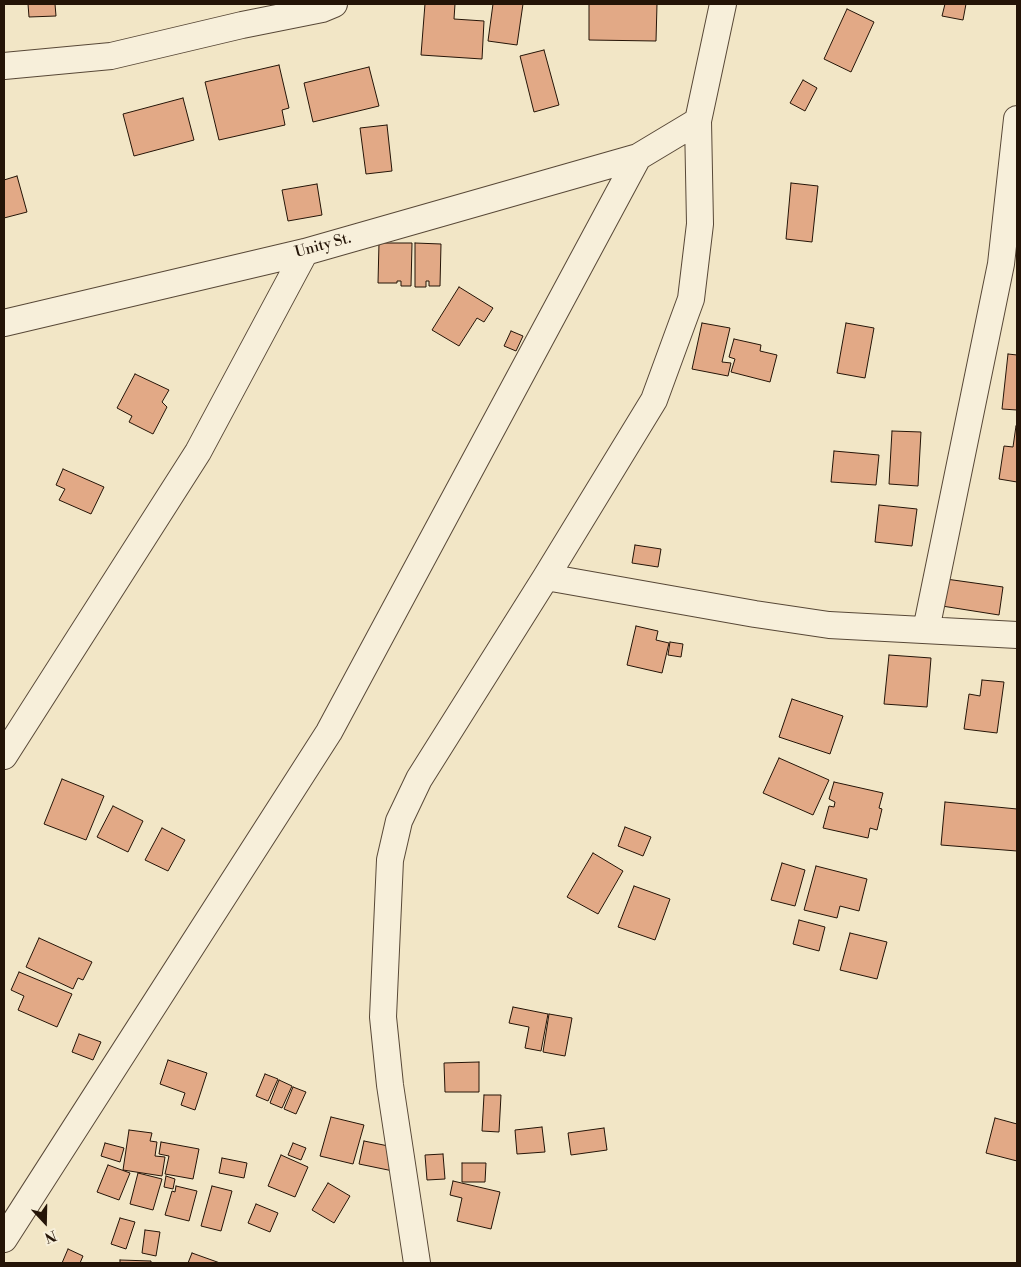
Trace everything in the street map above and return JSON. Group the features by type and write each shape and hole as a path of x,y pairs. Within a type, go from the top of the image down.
{"street":[{"path":"4,66 110,56 242,25 322,9 334,4"},
{"path":"416,1263 390,1085 383,1017 390,860 400,821 419,779 654,400 691,299 700,224 698,121 723,4"},
{"path":"926,630 1001,264 1017,119"},
{"name":"Unity St.","path":"4,323 305,252 638,157 698,121"},
{"path":"4,1239 329,732 638,157"},
{"path":"4,756 198,452 305,252"},
{"path":"546,577 829,626 1017,635"}],"building":[{"path":"28,4 55,4 56,16 29,17"},
{"path":"425,4 455,4 454,19 484,21 482,59 421,55"},
{"path":"493,4 523,4 517,45 488,41"},
{"path":"589,4 657,4 656,41 589,40"},
{"path":"945,4 966,4 963,20 942,16"},
{"path":"847,9 874,22 851,72 824,59"},
{"path":"544,50 559,105 534,112 520,56"},
{"path":"279,65 289,108 282,110 285,125 219,140 205,82"},
{"path":"369,67 379,106 313,122 304,83"},
{"path":"803,80 817,88 805,111 790,103"},
{"path":"183,98 194,140 134,156 123,114"},
{"path":"387,125 392,171 366,174 360,128"},
{"path":"17,176 27,212 4,218 4,180"},
{"path":"791,183 818,186 812,242 786,239"},
{"path":"317,184 322,215 288,221 282,190"},
{"path":"379,243 412,243 411,286 401,286 401,281 397,281 397,283 378,283"},
{"path":"415,243 441,244 440,286 429,286 429,281 426,281 426,287 415,287"},
{"path":"459,287 493,308 484,322 477,318 459,346 432,330"},
{"path":"702,323 730,328 722,362 731,363 728,376 692,369"},
{"path":"846,323 874,328 865,378 837,373"},
{"path":"511,331 523,336 516,351 504,346"},
{"path":"734,339 761,345 760,351 777,355 770,382 731,372 735,359 729,357"},
{"path":"1008,354 1017,355 1017,410 1002,409"},
{"path":"135,374 169,390 162,402 167,407 153,434 129,422 132,416 117,408"},
{"path":"1016,426 1017,482 999,479 1004,446 1013,447"},
{"path":"892,431 921,432 918,486 889,484"},
{"path":"834,451 879,455 876,485 831,482"},
{"path":"63,469 104,487 91,514 59,500 65,489 56,485"},
{"path":"879,505 917,509 912,546 875,542"},
{"path":"635,545 661,549 658,567 632,563"},
{"path":"946,579 1003,587 999,615 942,606"},
{"path":"636,626 658,631 656,640 669,643 662,673 627,665"},
{"path":"670,642 683,644 681,657 668,655"},
{"path":"889,655 931,658 927,707 884,704"},
{"path":"982,680 1004,682 997,733 964,729 969,694 980,696"},
{"path":"792,699 843,716 830,754 779,737"},
{"path":"779,758 829,780 813,815 763,793"},
{"path":"62,779 104,796 86,840 44,824"},
{"path":"834,782 883,793 879,808 882,809 877,830 870,828 868,838 823,828 829,806 834,807 835,802 829,799"},
{"path":"945,802 1017,809 1017,851 941,845"},
{"path":"113,806 143,821 128,852 97,837"},
{"path":"625,827 651,837 643,856 618,846"},
{"path":"162,828 185,840 168,871 145,860"},
{"path":"593,853 623,871 598,914 567,897"},
{"path":"782,863 805,870 795,906 771,900"},
{"path":"816,866 867,879 859,911 840,906 837,918 804,910"},
{"path":"634,886 670,899 655,940 618,927"},
{"path":"799,920 825,927 819,951 793,944"},
{"path":"850,933 887,942 877,979 840,970"},
{"path":"39,938 92,962 83,980 78,978 73,989 26,967"},
{"path":"19,972 72,994 57,1027 18,1010 24,996 11,990"},
{"path":"513,1007 548,1014 541,1051 525,1048 529,1027 509,1023"},
{"path":"549,1014 572,1018 565,1056 543,1052"},
{"path":"79,1034 101,1042 93,1060 72,1052"},
{"path":"168,1060 207,1073 195,1110 181,1105 185,1093 160,1084"},
{"path":"479,1062 479,1092 445,1092 444,1063"},
{"path":"265,1074 278,1079 268,1101 256,1096"},
{"path":"279,1080 292,1086 282,1108 270,1103"},
{"path":"293,1087 306,1092 296,1114 284,1109"},
{"path":"484,1095 501,1095 499,1132 482,1131"},
{"path":"331,1117 364,1125 353,1164 320,1156"},
{"path":"995,1118 1017,1124 1017,1161 986,1153"},
{"path":"542,1127 545,1152 517,1154 515,1130"},
{"path":"604,1128 607,1150 571,1155 568,1133"},
{"path":"129,1130 152,1133 150,1141 157,1142 155,1156 165,1157 162,1176 123,1170"},
{"path":"364,1141 398,1148 393,1171 359,1164"},
{"path":"161,1142 199,1149 193,1179 165,1174 169,1156 159,1154"},
{"path":"105,1143 124,1148 120,1162 101,1156"},
{"path":"293,1143 306,1148 301,1160 288,1155"},
{"path":"443,1154 445,1179 427,1180 425,1155"},
{"path":"281,1155 308,1167 295,1197 268,1186"},
{"path":"222,1158 247,1163 244,1178 219,1173"},
{"path":"462,1163 486,1163 485,1182 462,1182"},
{"path":"108,1165 130,1173 119,1200 97,1192"},
{"path":"138,1173 162,1179 153,1210 130,1204"},
{"path":"166,1176 175,1179 173,1189 164,1187"},
{"path":"453,1181 500,1192 491,1229 457,1221 462,1198 450,1195"},
{"path":"328,1183 350,1196 334,1223 312,1210"},
{"path":"176,1186 197,1191 189,1221 165,1215 172,1191 175,1192"},
{"path":"212,1186 232,1191 221,1231 201,1226"},
{"path":"256,1204 278,1213 270,1232 248,1223"},
{"path":"120,1218 135,1222 126,1249 111,1244"},
{"path":"145,1230 160,1232 156,1256 142,1253"},
{"path":"68,1249 83,1256 80,1263 62,1263"},
{"path":"192,1253 220,1263 188,1263"},
{"path":"120,1260 151,1261 151,1263 120,1263"}]}
